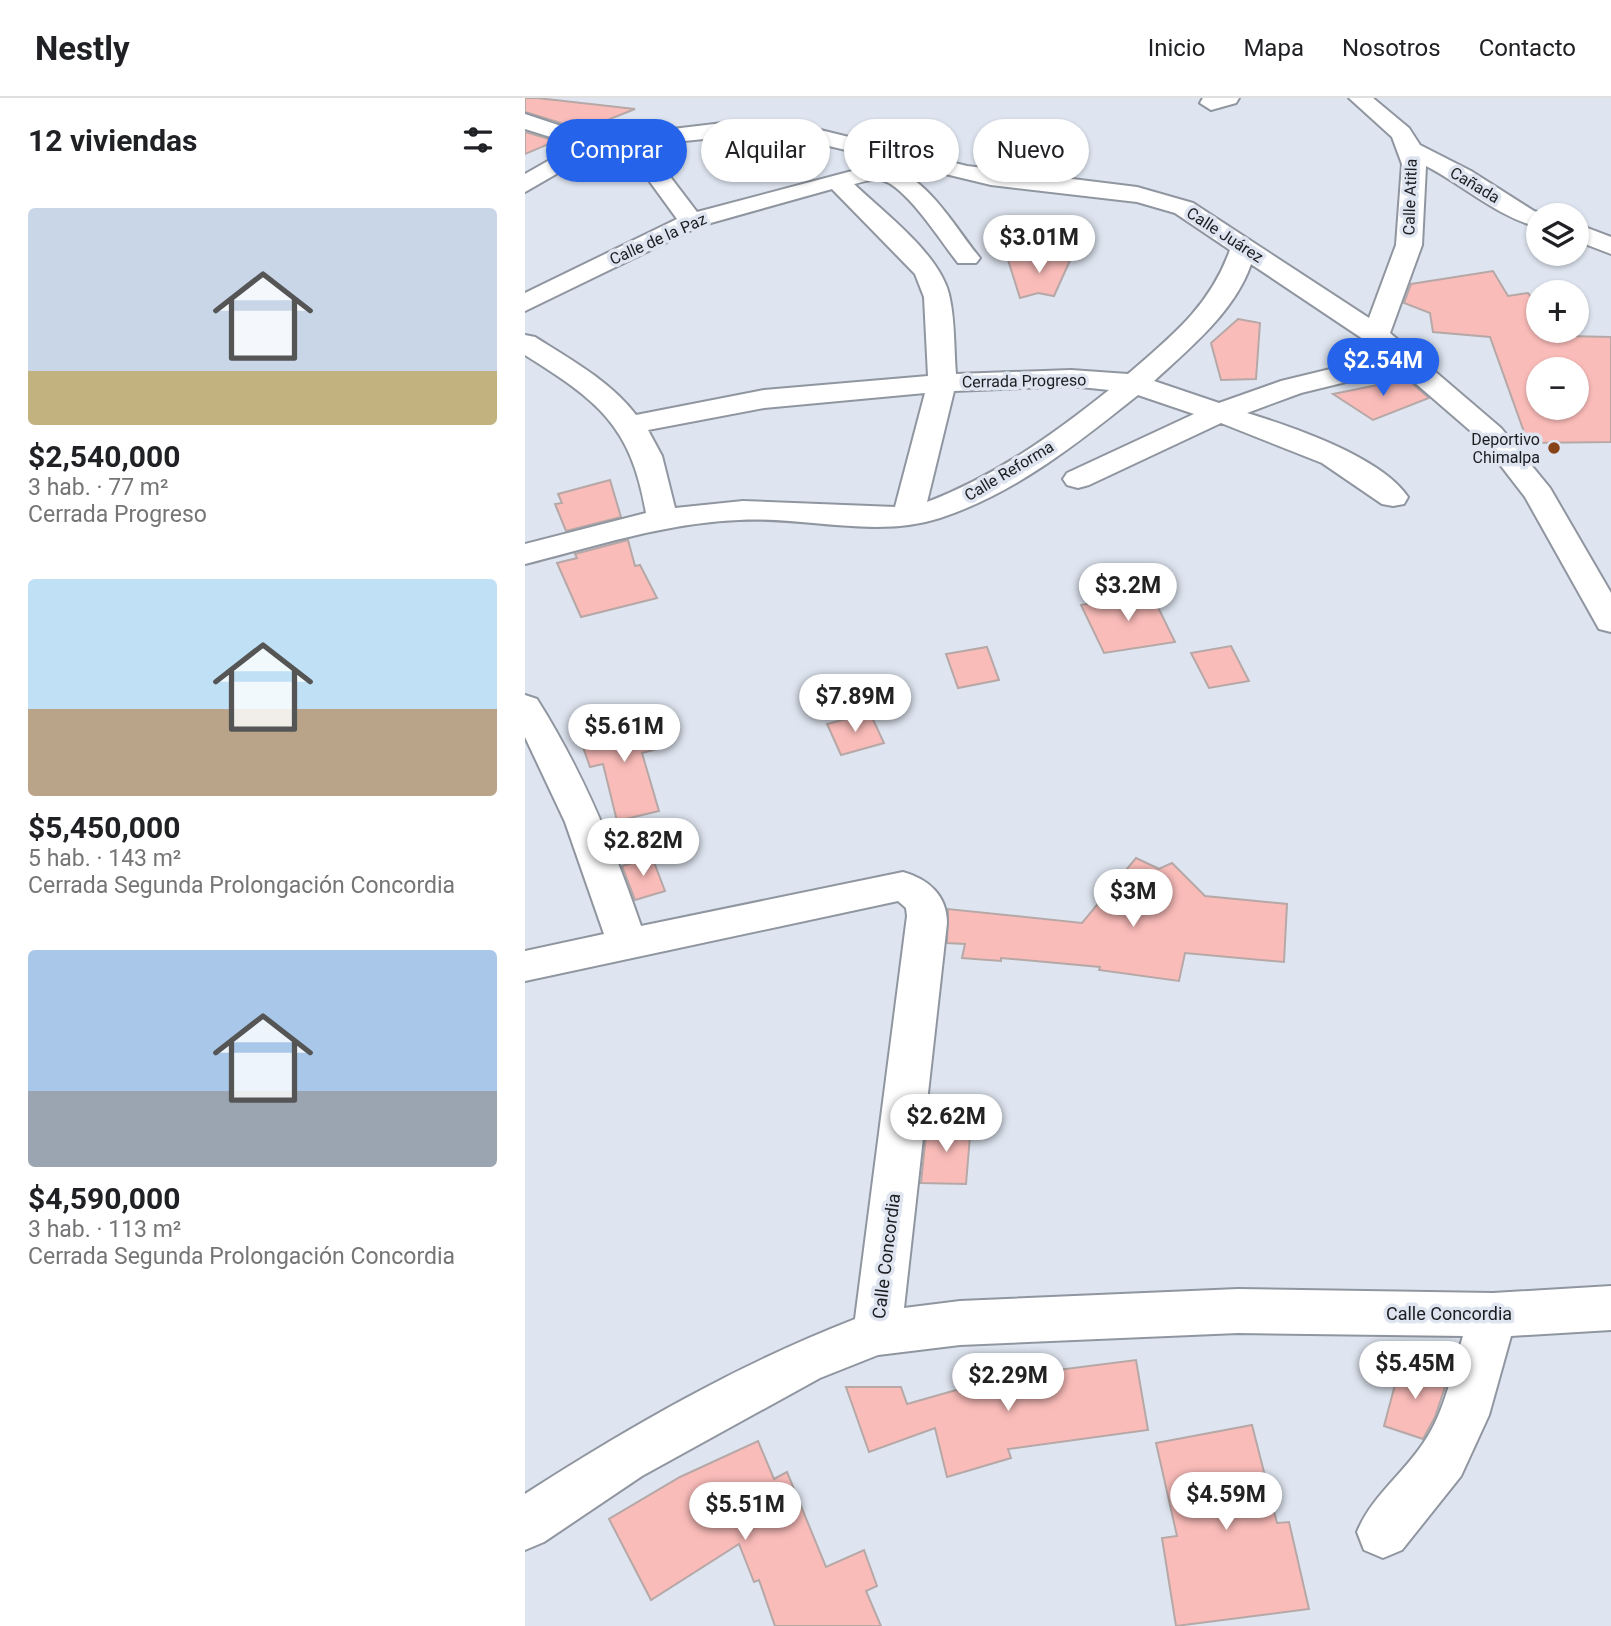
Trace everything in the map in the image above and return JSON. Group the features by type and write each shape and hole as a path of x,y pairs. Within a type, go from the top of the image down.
{"street":[{"path":"525,107 534,98"},
{"name":"Calle Atitla","path":"1368,103 1401,133 1411,150 1414,174 1409,245 1376,335"},
{"path":"525,121 546,128"},
{"name":"Calle Juárez","path":"687,136 756,129 798,132 844,141"},
{"name":"Cañada","path":"1411,150 1463,176 1526,216"},
{"path":"844,167 837,180 913,254 927,272 937,297 942,383 908,515"},
{"name":"Calle Juárez","path":"959,171 988,178 1149,195 1184,208 1376,335 1506,450 1539,494 1611,622"},
{"name":"Calle Juárez","path":"525,185 546,172"},
{"name":"Calle de la Paz","path":"525,303 691,221 837,180 876,173 894,177 937,220 967,258"},
{"path":"662,182 691,221"},
{"path":"1589,237 1611,246"},
{"name":"Calle Reforma","path":"525,554 662,519 743,510 908,515 946,506 990,486 1059,442 1132,383 1182,339 1214,305 1231,283 1244,246"},
{"path":"525,343 585,383 632,424 652,465 662,519"},
{"path":"1079,479 1219,413 1302,384 1406,359"},
{"name":"Cerrada Progreso","path":"632,424 764,399 942,383 1071,378 1132,383 1276,431 1335,456 1356,467 1394,497"},
{"path":"525,707 546,741 589,829 627,943"},
{"name":"Calle Concordia","path":"525,966 903,886 926,902 926,931 877,1333 960,1323 1225,1311 1493,1315 1611,1308"},
{"path":"1383,1532 1443,1459 1464,1415 1493,1315"},
{"path":"525,1524 625,1460 803,1362 877,1333"}],"building":[{"path":"525,98 635,109 610,119 548,119 525,112"},
{"path":"525,132 546,138 546,145 525,154"},
{"path":"1072,256 1054,296 1038,293 1020,298 1008,260"},
{"path":"1493,271 1508,296 1526,293 1526,343 1589,343 1589,336 1611,337 1611,442 1528,443 1490,337 1433,332 1430,313 1404,303 1411,284"},
{"path":"1238,319 1260,323 1256,379 1221,380 1211,343"},
{"path":"1407,379 1429,398 1373,420 1333,394"},
{"path":"610,480 621,517 566,531 555,504 562,503 558,494"},
{"path":"628,540 635,566 640,565 657,598 581,617 557,563 577,558 575,554"},
{"path":"1151,593 1175,642 1104,653 1081,605"},
{"path":"1231,646 1249,681 1209,688 1191,653"},
{"path":"987,647 999,680 958,688 946,654"},
{"path":"870,713 884,743 841,755 827,724"},
{"path":"644,715 657,749 642,753 659,811 617,821 603,764 590,767 578,733"},
{"path":"652,857 665,891 635,900 622,866"},
{"path":"1136,858 1159,869 1172,863 1205,896 1287,904 1284,962 1185,953 1179,981 1099,970 1100,967 1001,958 1001,961 962,958 965,944 947,943 948,909 1082,923"},
{"path":"927,1124 971,1124 966,1184 921,1183"},
{"path":"1136,1360 1148,1430 1008,1449 1011,1458 947,1477 935,1428 869,1452 846,1387 901,1387 907,1404 1002,1377"},
{"path":"1401,1362 1448,1378 1435,1417 1423,1439 1384,1426"},
{"path":"1252,1425 1277,1523 1289,1522 1309,1609 1176,1626 1162,1538 1177,1536 1156,1443"},
{"path":"758,1441 774,1479 787,1472 826,1567 864,1550 877,1586 866,1591 881,1626 775,1626 759,1580 754,1582 739,1544 651,1600 609,1519 680,1477"}],"place":[{"name":"Deportivo Chimalpa","path":"1554,448"}]}
